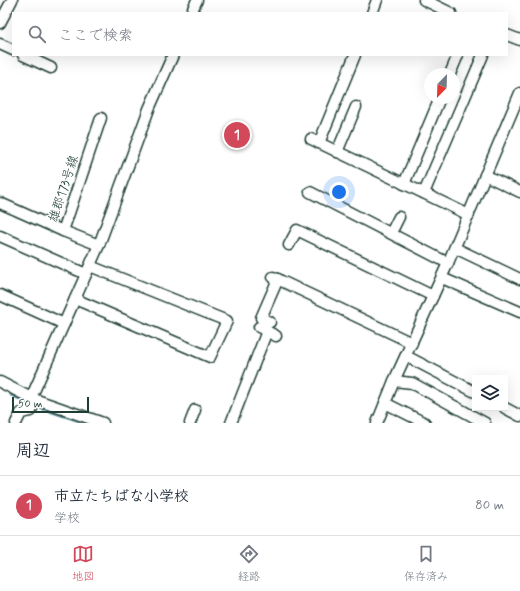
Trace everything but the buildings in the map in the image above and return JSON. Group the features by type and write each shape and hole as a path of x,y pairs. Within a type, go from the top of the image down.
{"street":[{"path":"0,21 12,0"},
{"path":"191,12 197,0"},
{"path":"372,12 377,0"},
{"path":"424,0 449,12"},
{"path":"508,35 520,40"},
{"path":"0,44 12,50"},
{"path":"25,56 51,68"},
{"path":"16,423 20,413 31,410 33,399 99,245 149,109 173,56"},
{"path":"355,56 315,141 469,215"},
{"path":"453,68 458,56"},
{"path":"424,193 483,56"},
{"path":"377,423 394,381 455,248 520,93"},
{"path":"404,184 437,104"},
{"path":"337,152 356,107"},
{"name":"雄郡173号線","path":"99,245 63,231 101,118"},
{"path":"485,175 520,192"},
{"path":"310,192 448,263"},
{"path":"0,203 63,231"},
{"path":"391,233 399,217"},
{"path":"289,245 297,230 433,296"},
{"path":"0,236 227,321 210,357 75,299"},
{"path":"455,248 504,266 520,279"},
{"path":"231,423 234,400 268,329 261,318 276,278 412,343"},
{"path":"442,278 520,312"},
{"path":"0,295 64,324"},
{"path":"406,356 460,378 472,389"},
{"path":"394,381 412,383 434,401 483,423"},
{"path":"0,382 33,399 84,420 103,423"},
{"path":"385,404 425,423"},
{"path":"190,423 195,410"},
{"path":"508,410 520,416"}],"waterway":[{"path":"11,395 30,404"},
{"path":"37,407 86,423"}],"place":[{"name":"市立たちばな小学校","path":"237,135"}]}
